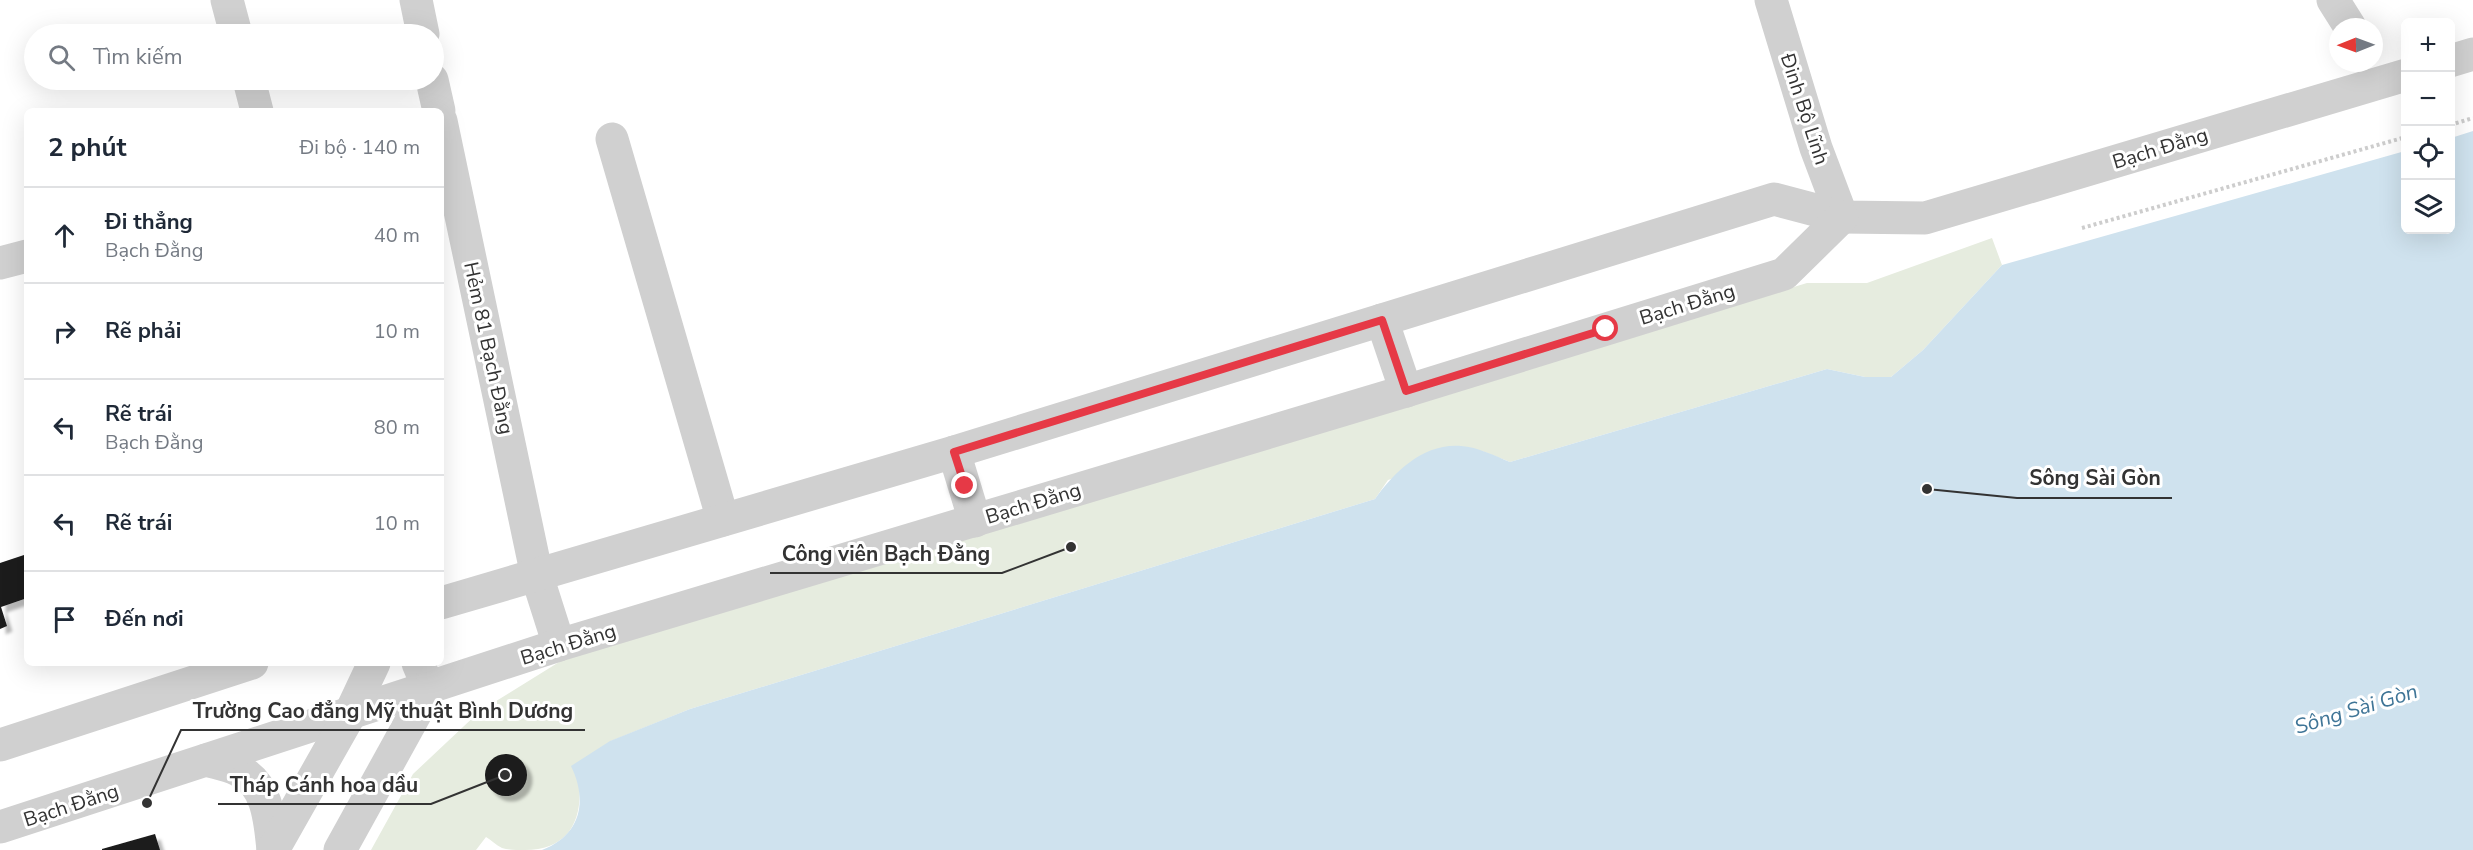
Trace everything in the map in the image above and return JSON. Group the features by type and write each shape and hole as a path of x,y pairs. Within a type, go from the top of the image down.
{"street":[{"path":"227,0 233,24"},
{"path":"416,0 421,24"},
{"name":"Đinh Bộ Lĩnh","path":"1771,0 1816,148 1842,217"},
{"path":"2333,0 2344,18"},
{"path":"2455,60 2473,54"},
{"name":"Bạch Đằng","path":"444,602 954,452 1774,199 1842,217 1925,218 2387,73"},
{"path":"252,90 256,108"},
{"path":"434,90 438,108"},
{"name":"Hẻm 81 Bạch Đằng","path":"444,135 537,576 559,645"},
{"path":"612,139 723,520"},
{"name":"Bạch Đằng","path":"0,827 350,714 423,676 559,645 1406,391 1784,274 1842,217"},
{"path":"0,263 24,257"},
{"path":"1382,320 1406,391"},
{"path":"954,452 975,521"},
{"path":"0,745 243,666"},
{"path":"273,850 350,714 373,666"},
{"path":"340,850 423,676"},
{"path":"206,760 240,770 259,787 268,810 273,850"}],"path":[{"path":"2455,124 2473,118"},
{"path":"2082,228 2401,138"}],"shaded area":[{"path":"1992,238 2002,265 1923,350 1891,377 1865,377 1827,369 1510,462 1482,451 1388,480 1375,499 690,709 611,741 579,783 580,797 575,821 562,839 552,845 540,849 510,850 502,848 486,837 476,850 371,850 413,774 480,711 572,654 1807,283 1867,283"}],"water":[{"name":"Sông Sài Gòn","path":"2473,131 2473,850 542,850 555,844 565,835 573,826 577,816 580,804 579,792 571,766 610,741 690,709 1375,499 1401,469 1435,449 1448,446 1467,447 1510,462 1827,369 1865,377 1891,377 1923,350 2002,265 2401,152 2401,234 2455,234 2455,137"}],"building":[{"path":"24,555 24,599 1,607 7,626 0,629 0,563"},
{"path":"506,754 521,760 527,775 521,790 506,796 491,790 485,775 491,760"},
{"path":"155,834 160,850 102,850 102,849"}],"place":[{"name":"Sông Sài Gòn","path":"1927,489"},
{"name":"Công viên Bạch Đằng","path":"1071,547"},
{"name":"Tháp Cánh hoa dầu","path":"505,775"},
{"name":"Trường Cao đẳng Mỹ thuật Bình Dương","path":"147,803"}],"route":[{"path":"965,486 954,452 1382,320 1406,391 1606,329"}]}
